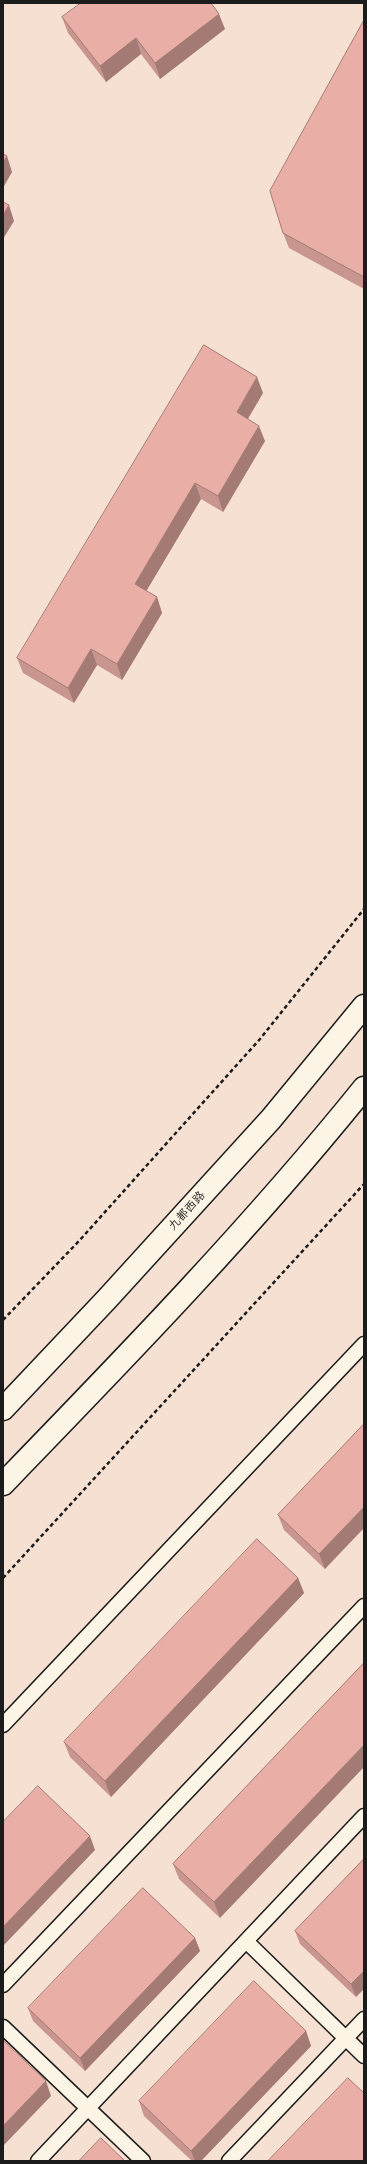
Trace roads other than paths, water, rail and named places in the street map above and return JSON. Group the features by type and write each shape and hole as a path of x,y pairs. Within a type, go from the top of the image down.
{"main road":[{"name":"九都西路","path":"3,1409 107,1299 271,1119 364,1006"},
{"path":"3,1484 152,1330 309,1156 364,1088"}],"lane":[{"path":"3,1725 364,1344"},
{"path":"3,1986 364,1606"},
{"path":"38,2161 364,1816"},
{"path":"246,1941 364,2056"},
{"path":"229,2161 364,2020"},
{"path":"3,2027 143,2161"}]}
